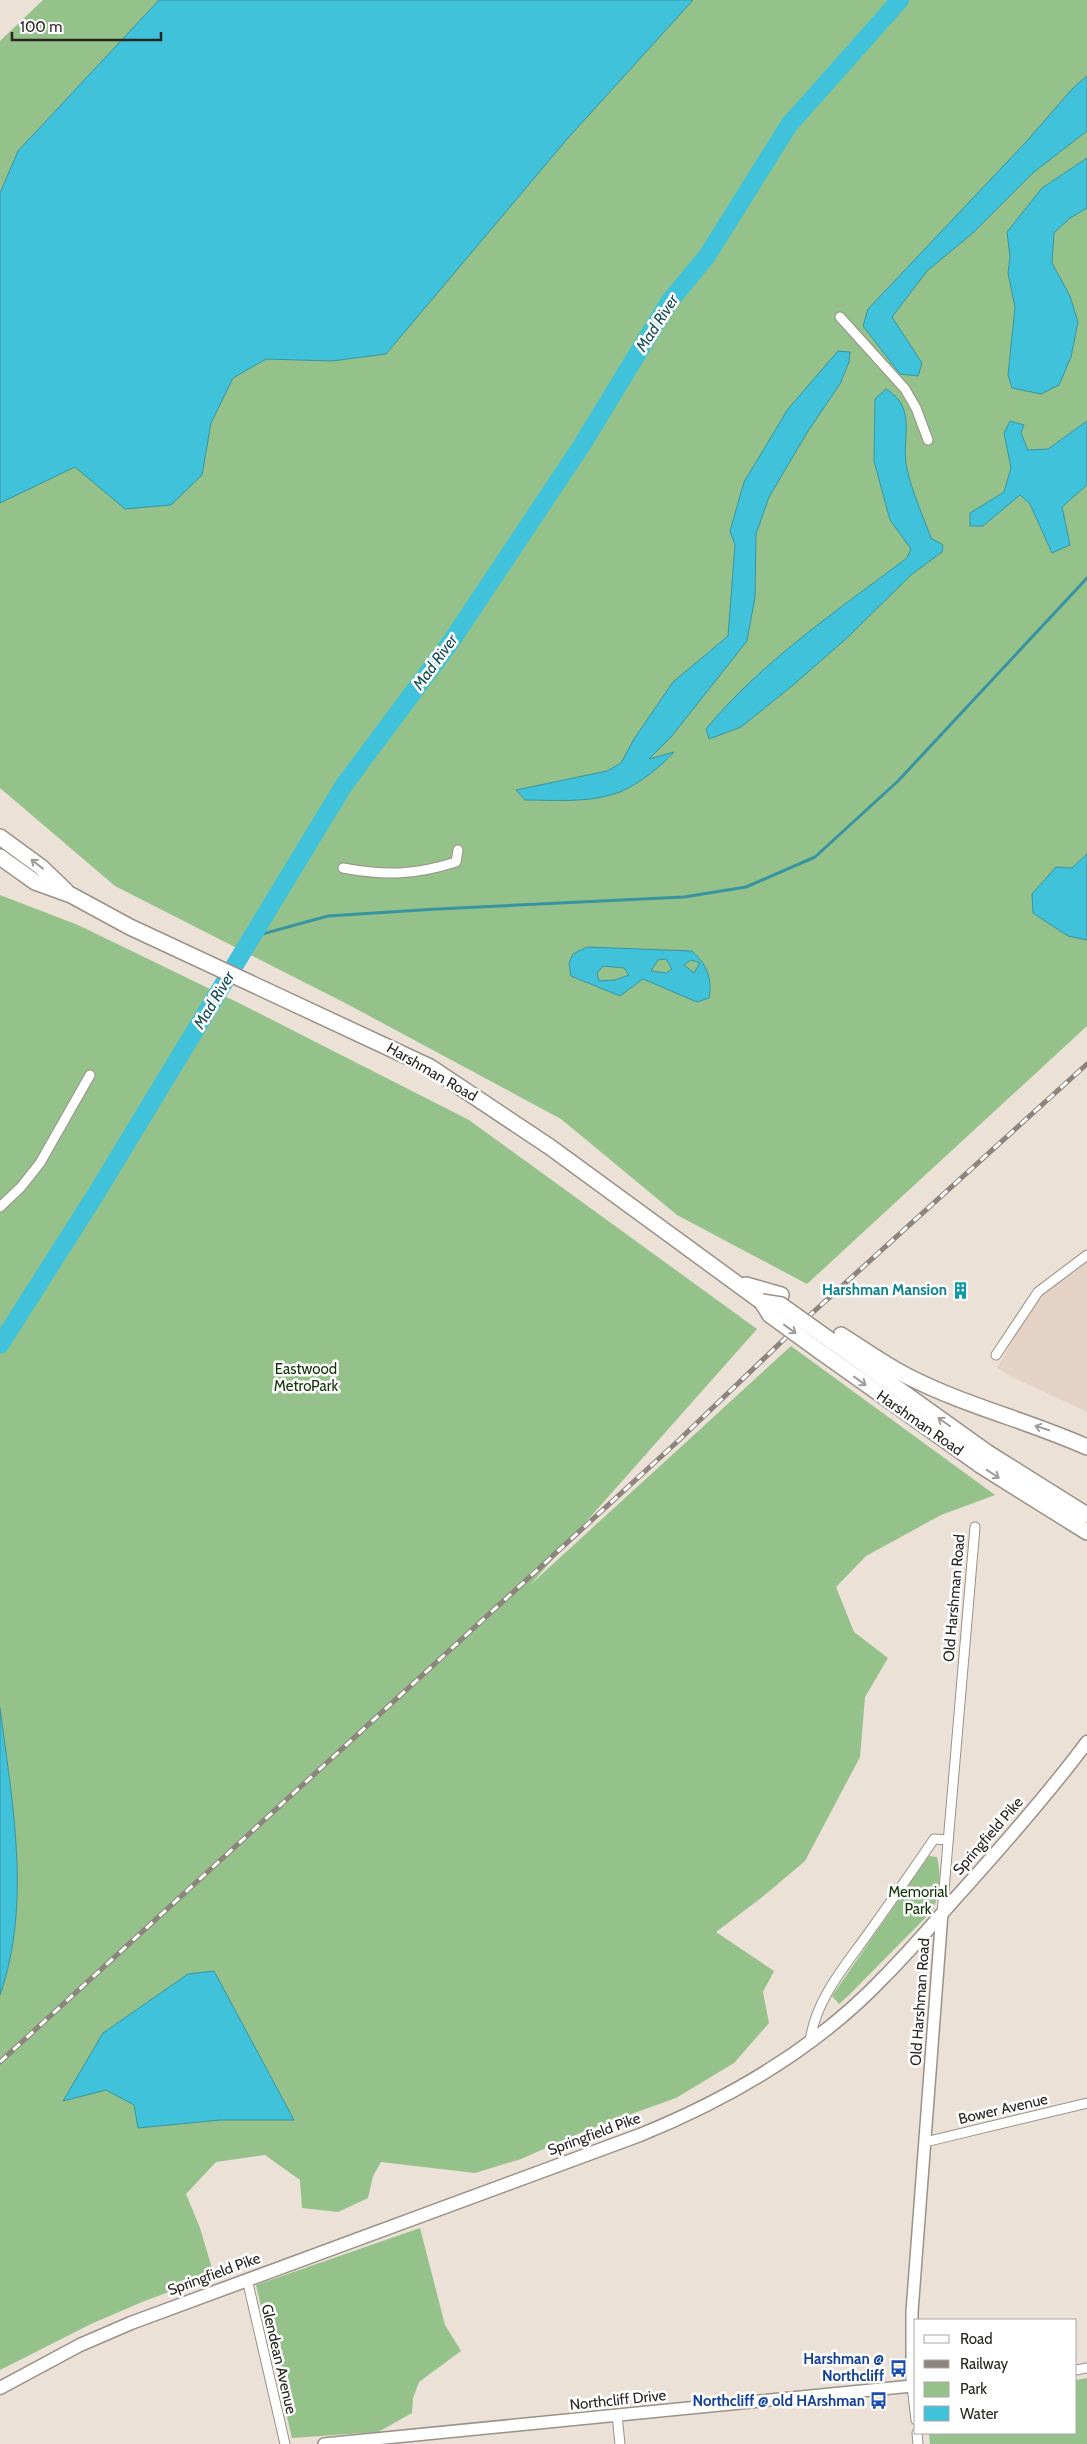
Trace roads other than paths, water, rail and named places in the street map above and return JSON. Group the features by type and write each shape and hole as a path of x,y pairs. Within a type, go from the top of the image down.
{"main road":[{"name":"Harshman Road","path":"0,837 41,867 70,895"},
{"name":"Harshman Road","path":"0,857 35,882 70,895 130,927 300,1005 437,1072 550,1147 762,1302 770,1314 831,1342 988,1453 1087,1515"},
{"path":"733,1281 781,1296 831,1342 917,1381 998,1414 1052,1431 1087,1447"},
{"name":"Harshman Road","path":"831,1342 980,1465 1087,1532"},
{"name":"Springfield Pike","path":"0,2388 89,2341 131,2323 676,2120 747,2085 810,2041 885,1977 1059,1778 1087,1742"}],"street":[{"path":"840,317 905,389 916,408 928,440"},
{"path":"343,868 381,874 410,874 456,862 458,850"},
{"path":"0,1207 21,1187 40,1163 90,1075"},
{"path":"996,1355 1026,1306 1038,1292 1087,1255"},
{"name":"Old Harshman Road","path":"914,2386 912,2312 942,1913 975,1527"},
{"path":"810,2041 812,2024 818,2008 836,1979 934,1839 948,1840"},
{"name":"Bower Avenue","path":"925,2142 1087,2103"},
{"name":"Glendean Avenue","path":"247,2279 286,2444"},
{"name":"Northcliff Drive","path":"324,2444 371,2442 617,2415 914,2386"},
{"path":"617,2415 620,2444"}],"water":[{"path":"159,0 693,0 568,138 386,354 332,361 266,359 233,378 211,423 202,475 171,505 125,509 75,467 0,503 0,193 18,151"},
{"path":"1087,76 1087,131 1034,172 974,232 927,271 892,317 922,363 918,376 900,374 863,326 868,309 1026,142 1073,88"},
{"path":"1087,158 1087,208 1070,218 1054,233 1052,263 1070,296 1078,322 1071,357 1059,385 1041,394 1012,388 1008,375 1015,307 1008,273 1010,257 1007,232 1042,188"},
{"path":"838,351 850,352 849,362 840,384 808,431 769,497 756,534 755,597 747,641 671,737 649,759 674,752 647,776 630,787 614,794 581,800 525,800 516,790 607,771 621,763 634,739 673,682 728,636 735,545 730,531 744,482 788,409"},
{"path":"886,389 896,397 902,406 905,415 905,458 909,478 931,538 943,545 942,552 911,575 848,637 741,727 709,739 706,729 727,705 775,659 907,558 911,549 890,520 874,461 875,399"},
{"path":"1010,421 1024,425 1021,433 1028,450 1048,449 1087,421 1087,485 1062,507 1070,545 1052,553 1030,504 1020,495 983,526 970,526 970,513 1004,492 1011,468 1004,433"},
{"path":"1087,854 1087,940 1068,936 1033,913 1032,894 1056,867 1072,868"},
{"path":"587,947 692,951 705,966 710,984 709,998 697,1002 643,979 620,996 571,976 569,963 573,954","holes":["666,959 672,969 666,973 651,971 658,960","691,960 700,963 694,973 684,965","603,966 624,968 629,975 615,980 599,981 597,973"]},
{"path":"0,1708 14,1816 17,1889 15,1925 10,1960 0,1995"},
{"path":"214,1971 294,2120 220,2120 138,2128 134,2105 106,2090 63,2101 103,2033 188,1974"}],"waterway":[{"name":"Mad River","path":"0,1345 96,1194 344,785 450,643 582,445 669,302 707,256 789,125 900,0"},
{"path":"251,937 328,916 684,897 746,887 815,857 898,781 1087,578"}],"railway":[{"path":"0,2062 677,1442 799,1325 1087,1064"}],"place":[{"name":"Harshman Mansion","path":"961,1290"},
{"name":"Harshman @ Northcliff","path":"898,2368"},
{"name":"Northcliff @ old HArshman","path":"879,2401"}],"park label":[{"name":"Eastwood MetroPark","path":"306,1378"},
{"name":"Memorial Park","path":"918,1900"}]}
